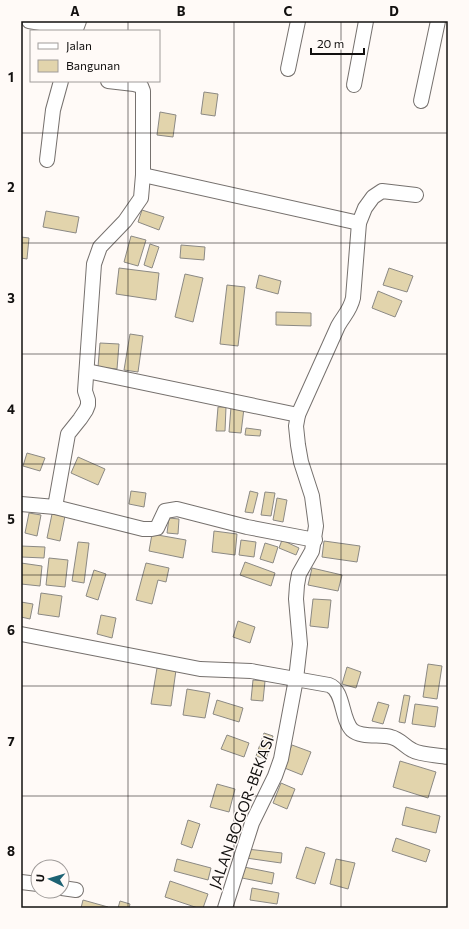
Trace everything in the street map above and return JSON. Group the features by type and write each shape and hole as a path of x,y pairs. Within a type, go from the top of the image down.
{"street":[{"path":"29,21 77,27"},
{"path":"288,69 298,21"},
{"path":"354,85 366,21"},
{"path":"421,101 438,21"},
{"path":"47,160 53,110 60,82"},
{"path":"55,507 68,434 80,419 88,405 85,391 96,259 100,247 125,220 139,201 144,175 143,91 141,86 117,82"},
{"path":"144,175 359,223"},
{"path":"87,371 298,415 338,326 351,307 359,223 366,208 374,197 382,191 416,195"},
{"name":"JALAN BOGOR-BEKASI","path":"224,908 252,823 275,776 281,759 296,679 300,644 296,599 297,585 299,574 308,561 315,540 316,526 312,496 301,462 298,445 296,426 298,415"},
{"path":"21,504 55,507 143,529 157,528 165,511 177,508 247,527 315,540"},
{"path":"21,634 200,669 252,671 333,686 337,691 348,726 353,731 358,734 390,736 398,739 413,751 448,757"},
{"path":"70,889 76,890"}],"building":[{"path":"204,92 218,94 215,116 201,114"},
{"path":"160,112 176,115 173,137 157,135"},
{"path":"142,210 164,217 159,230 138,222"},
{"path":"46,211 79,217 76,233 43,227"},
{"path":"131,236 146,240 138,266 124,262"},
{"path":"21,237 29,238 27,259 21,258"},
{"path":"150,244 159,247 152,268 144,265"},
{"path":"181,245 205,247 204,260 180,258"},
{"path":"119,268 159,273 156,300 116,294"},
{"path":"389,268 413,276 407,292 383,285"},
{"path":"185,274 203,278 193,322 175,317"},
{"path":"259,275 281,281 278,294 256,288"},
{"path":"227,285 245,287 238,346 220,344"},
{"path":"378,291 402,301 395,317 372,308"},
{"path":"276,312 311,313 311,326 276,325"},
{"path":"130,334 143,336 138,372 124,370"},
{"path":"100,343 119,344 117,369 98,367"},
{"path":"218,407 226,407 225,431 216,431"},
{"path":"231,407 244,408 241,433 229,432"},
{"path":"246,428 261,430 260,436 245,435"},
{"path":"27,453 45,458 40,471 23,466"},
{"path":"78,457 105,469 98,485 71,473"},
{"path":"131,491 146,493 144,507 129,504"},
{"path":"250,491 258,493 253,513 245,512"},
{"path":"265,492 275,493 271,516 261,515"},
{"path":"277,498 287,500 283,522 273,520"},
{"path":"29,513 41,515 37,536 25,533"},
{"path":"52,514 65,516 60,541 47,538"},
{"path":"169,518 179,519 178,534 167,533"},
{"path":"214,531 237,534 235,555 212,552"},
{"path":"152,534 186,540 183,558 149,551"},
{"path":"241,540 256,542 254,557 239,555"},
{"path":"282,540 299,548 296,555 279,548"},
{"path":"324,541 360,546 357,562 322,557"},
{"path":"78,542 89,543 84,583 72,581"},
{"path":"265,543 278,547 273,563 260,559"},
{"path":"21,546 45,547 44,558 21,557"},
{"path":"49,558 68,560 65,587 46,585"},
{"path":"245,562 275,573 271,586 240,575"},
{"path":"21,563 42,566 40,586 21,584"},
{"path":"146,563 169,568 166,582 158,580 152,604 136,600"},
{"path":"312,568 342,575 338,591 308,585"},
{"path":"94,570 106,574 98,600 86,596"},
{"path":"41,593 62,596 59,617 38,614"},
{"path":"313,599 331,600 328,628 310,626"},
{"path":"21,602 33,604 30,619 21,617"},
{"path":"101,615 116,618 112,638 97,634"},
{"path":"238,621 255,627 250,643 233,637"},
{"path":"428,664 442,666 437,699 423,697"},
{"path":"347,667 361,672 356,688 342,684"},
{"path":"157,668 176,670 171,706 151,704"},
{"path":"253,680 265,681 263,701 251,700"},
{"path":"187,689 210,693 205,718 183,715"},
{"path":"404,695 410,696 405,723 399,722"},
{"path":"217,700 243,708 239,722 213,714"},
{"path":"378,702 389,705 383,724 372,721"},
{"path":"415,704 438,707 435,727 412,724"},
{"path":"264,733 273,736 266,759 256,756"},
{"path":"227,735 249,743 244,757 221,749"},
{"path":"292,745 311,752 302,775 282,767"},
{"path":"400,761 436,772 428,798 393,787"},
{"path":"281,783 295,789 287,809 273,803"},
{"path":"217,784 235,789 229,812 210,807"},
{"path":"406,807 440,816 436,833 402,825"},
{"path":"188,820 200,824 192,848 181,844"},
{"path":"396,838 430,850 426,862 392,851"},
{"path":"306,847 325,853 315,884 296,878"},
{"path":"247,849 282,853 281,863 246,858"},
{"path":"177,859 211,868 208,880 174,871"},
{"path":"336,859 355,863 348,889 330,884"},
{"path":"239,866 274,873 272,884 237,877"},
{"path":"170,881 208,894 203,908 198,908 165,897"},
{"path":"252,888 279,893 277,904 250,900"},
{"path":"83,900 108,907 108,908 81,908"},
{"path":"120,901 130,904 129,908 118,908"}]}
